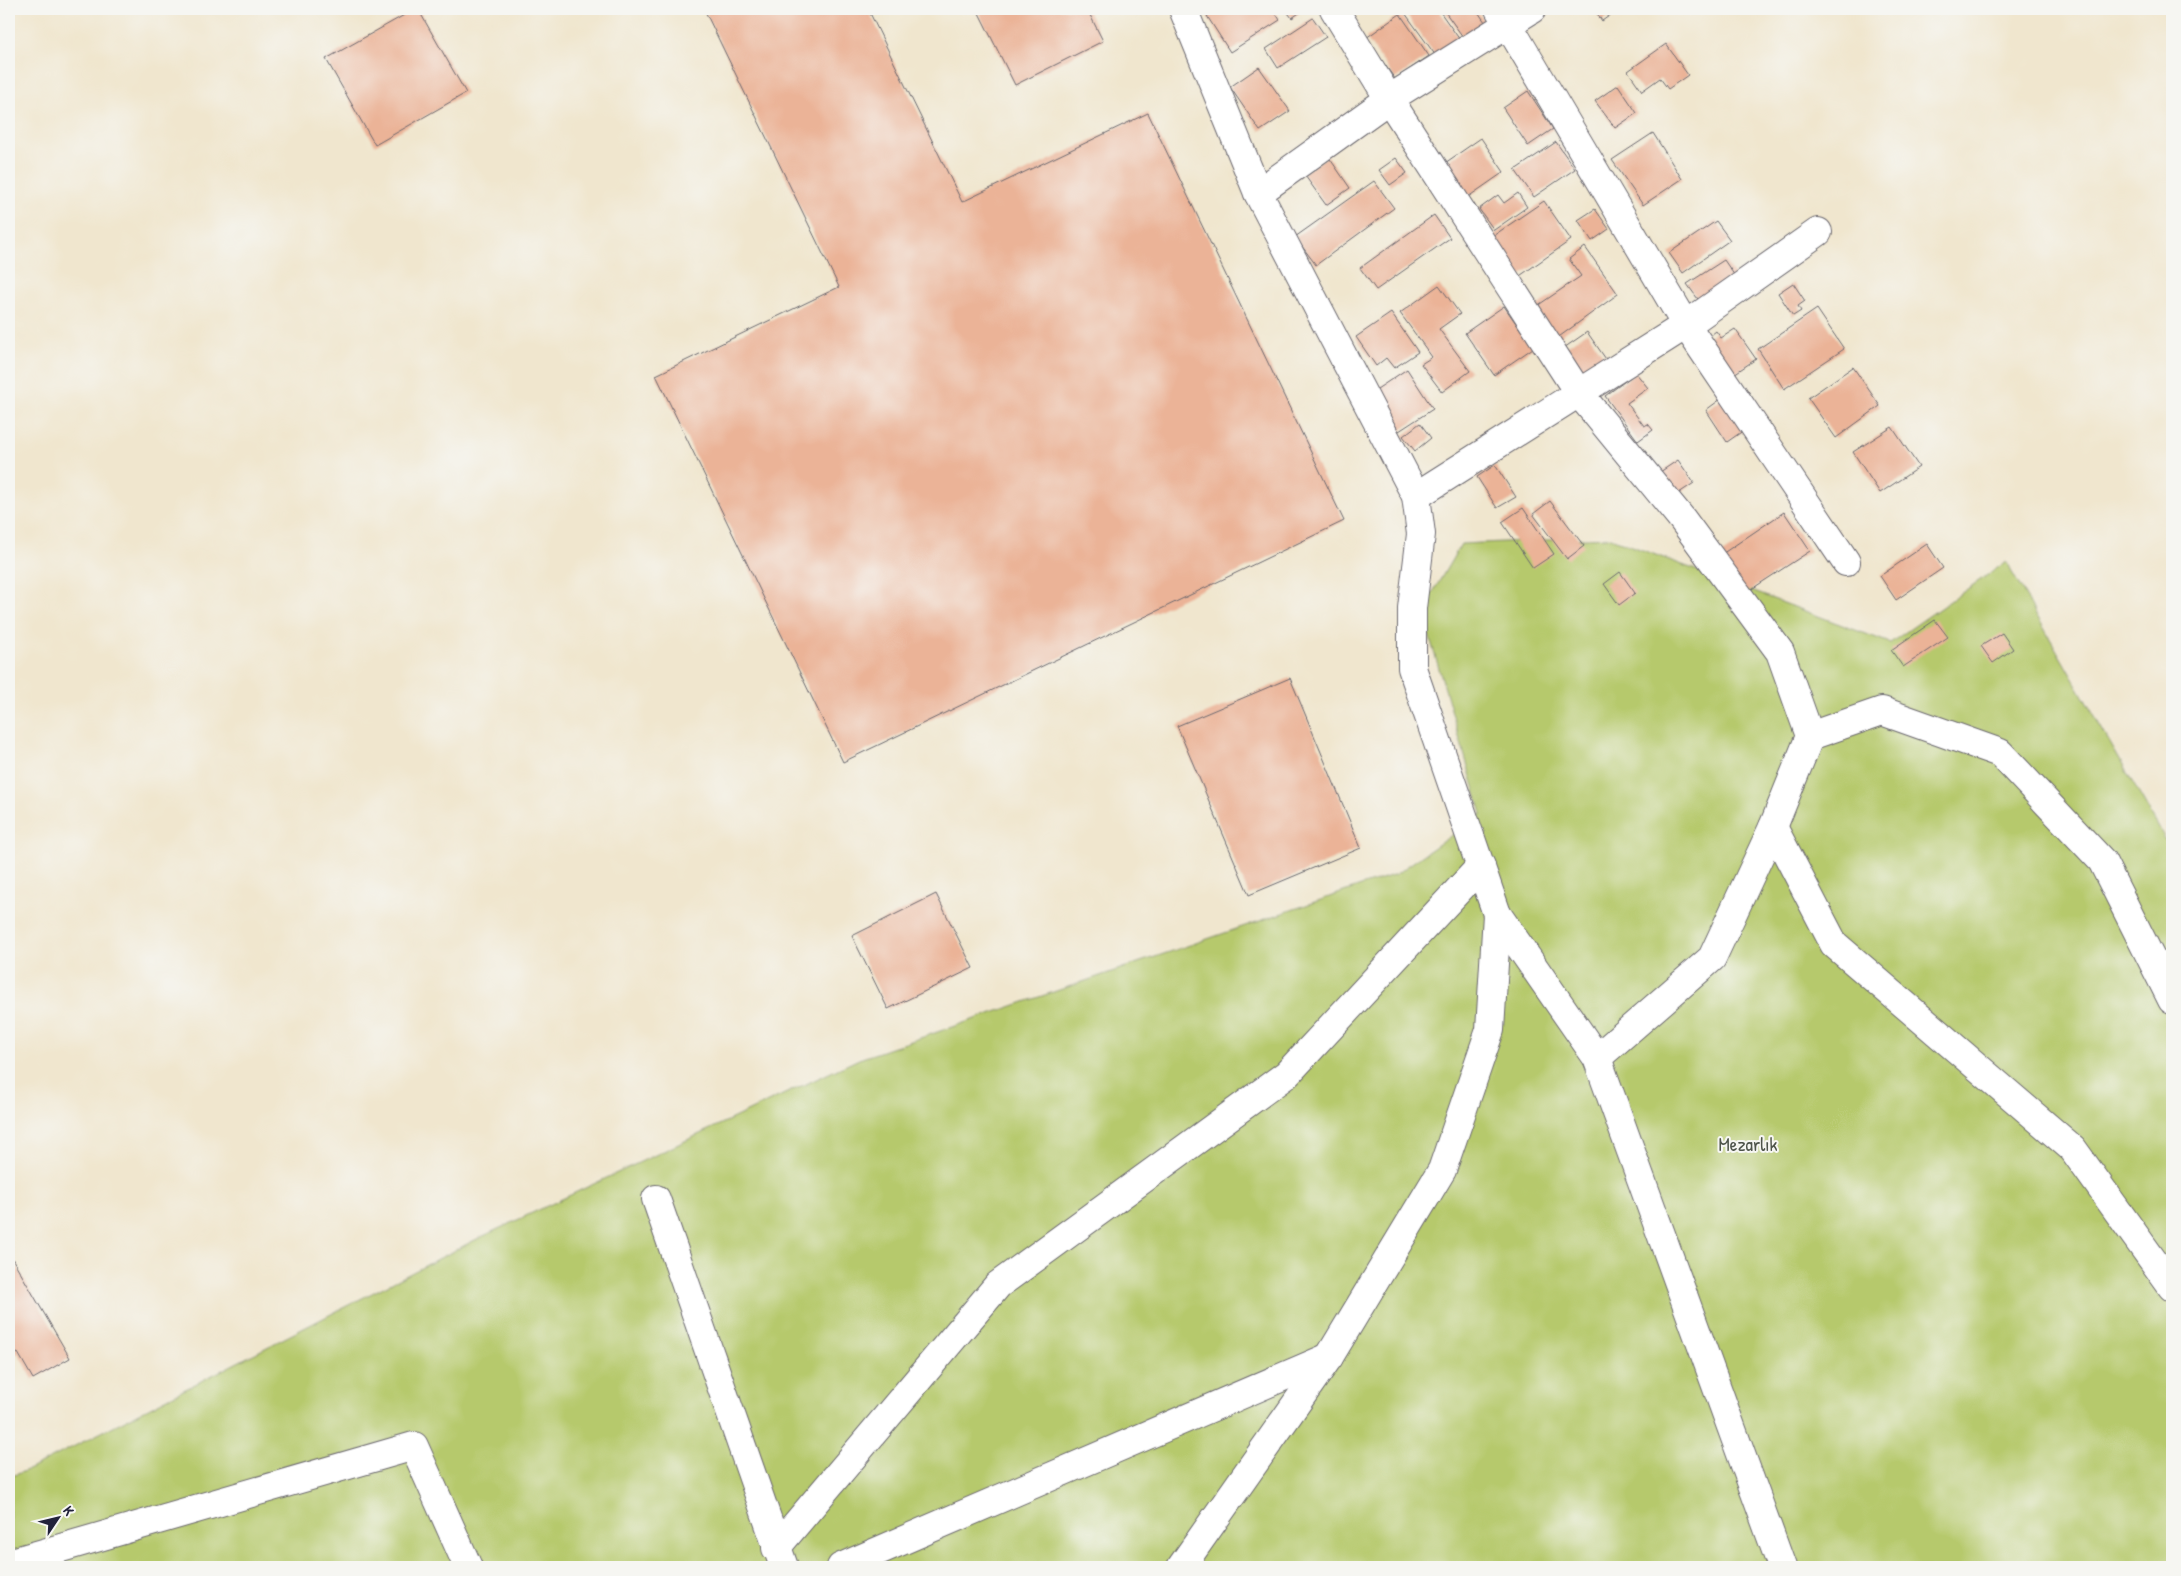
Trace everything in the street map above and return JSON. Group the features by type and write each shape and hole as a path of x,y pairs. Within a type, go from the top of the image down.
{"street":[{"path":"1182,9 1258,193 1416,496 1420,534 1412,608 1412,668 1497,914 1597,1058 1782,1567"},
{"path":"1334,9 1389,99 1578,392 1682,519 1780,652 1810,736 1773,827 1712,958 1597,1058"},
{"path":"1258,193 1504,17 1532,9"},
{"path":"1504,17 1686,325 1846,562"},
{"path":"1416,496 1686,325 1818,232"},
{"path":"1810,736 1882,711 2000,753 2102,861 2172,1000"},
{"path":"1773,827 1834,944 2073,1149 2172,1287"},
{"path":"780,1558 998,1286 1287,1074 1482,866"},
{"path":"1181,1567 1329,1357 1442,1170 1490,1030 1497,914"},
{"path":"656,1200 780,1558"},
{"path":"841,1567 1329,1357"},
{"path":"9,1563 414,1446 468,1567"}],"green space":[{"name":"Mezarlık","path":"1608,537 1890,643 2006,562 2172,851 2172,1567 9,1567 9,1477 30,1469 477,1239 859,1059 1396,874 1482,814 1422,611 1461,544"}],"building":[{"path":"418,9 466,93 375,145 326,59"},
{"path":"704,9 868,9 962,202 1148,113 1344,521 843,762 656,375 839,287"},
{"path":"977,9 1087,9 1103,41 1015,85"},
{"path":"1218,9 1273,9 1280,20 1230,52 1207,16"},
{"path":"1285,9 1305,9 1292,18"},
{"path":"1411,9 1438,9 1460,40 1436,56 1405,13"},
{"path":"1443,9 1476,9 1485,22 1463,37"},
{"path":"1594,9 1619,9 1602,21"},
{"path":"1400,14 1429,56 1395,79 1366,38"},
{"path":"1313,18 1326,37 1278,68 1266,49"},
{"path":"1666,44 1688,75 1668,89 1660,78 1642,91 1628,71"},
{"path":"1259,67 1290,111 1260,131 1230,87"},
{"path":"1618,85 1637,113 1615,128 1595,101"},
{"path":"1528,91 1553,129 1528,146 1503,108"},
{"path":"1653,133 1682,179 1643,205 1612,160"},
{"path":"1481,138 1504,172 1468,197 1445,163"},
{"path":"1556,142 1575,169 1534,197 1515,170"},
{"path":"1328,156 1350,188 1326,205 1303,173"},
{"path":"1396,158 1407,173 1390,185 1379,170"},
{"path":"1374,181 1394,208 1316,265 1295,237"},
{"path":"1518,193 1527,207 1494,230 1479,209 1498,195 1504,203"},
{"path":"1544,201 1571,240 1514,280 1487,240"},
{"path":"1595,209 1609,229 1592,241 1578,220"},
{"path":"1434,215 1450,238 1376,290 1360,268"},
{"path":"1716,221 1730,240 1683,273 1669,253"},
{"path":"1585,247 1618,294 1556,339 1534,308 1581,276 1569,259"},
{"path":"1724,260 1739,282 1703,306 1687,284"},
{"path":"1793,283 1805,301 1798,306 1801,311 1793,316 1778,293"},
{"path":"1439,285 1460,314 1439,329 1470,371 1442,392 1421,364 1432,357 1400,313"},
{"path":"1504,306 1533,348 1494,375 1465,333"},
{"path":"1817,309 1844,349 1784,389 1758,349"},
{"path":"1391,313 1418,352 1394,368 1386,358 1376,366 1356,337"},
{"path":"1735,329 1756,359 1731,376 1706,339 1716,331 1721,338"},
{"path":"1587,332 1608,362 1579,382 1558,352"},
{"path":"1853,367 1880,406 1836,438 1808,398"},
{"path":"1407,369 1433,409 1399,431 1374,391"},
{"path":"1636,373 1648,388 1627,403 1644,426 1648,424 1653,430 1638,441 1605,396"},
{"path":"1725,396 1747,428 1727,442 1706,410"},
{"path":"1420,423 1431,438 1415,451 1403,436"},
{"path":"1892,427 1919,467 1880,493 1853,452"},
{"path":"1678,460 1694,483 1676,495 1660,472"},
{"path":"1495,465 1516,497 1497,508 1477,477"},
{"path":"1550,501 1584,546 1567,559 1533,514"},
{"path":"1523,508 1554,554 1533,568 1502,522"},
{"path":"1784,512 1810,551 1744,594 1719,556"},
{"path":"1927,544 1943,568 1896,600 1880,576"},
{"path":"1620,572 1635,593 1619,605 1604,584"},
{"path":"1935,620 1948,637 1903,667 1891,650"},
{"path":"2002,633 2013,649 1993,663 1981,646"},
{"path":"1290,678 1361,848 1249,895 1177,726"},
{"path":"936,894 973,968 888,1009 852,936"},
{"path":"9,1253 70,1358 33,1379 18,1353 9,1358"}]}
